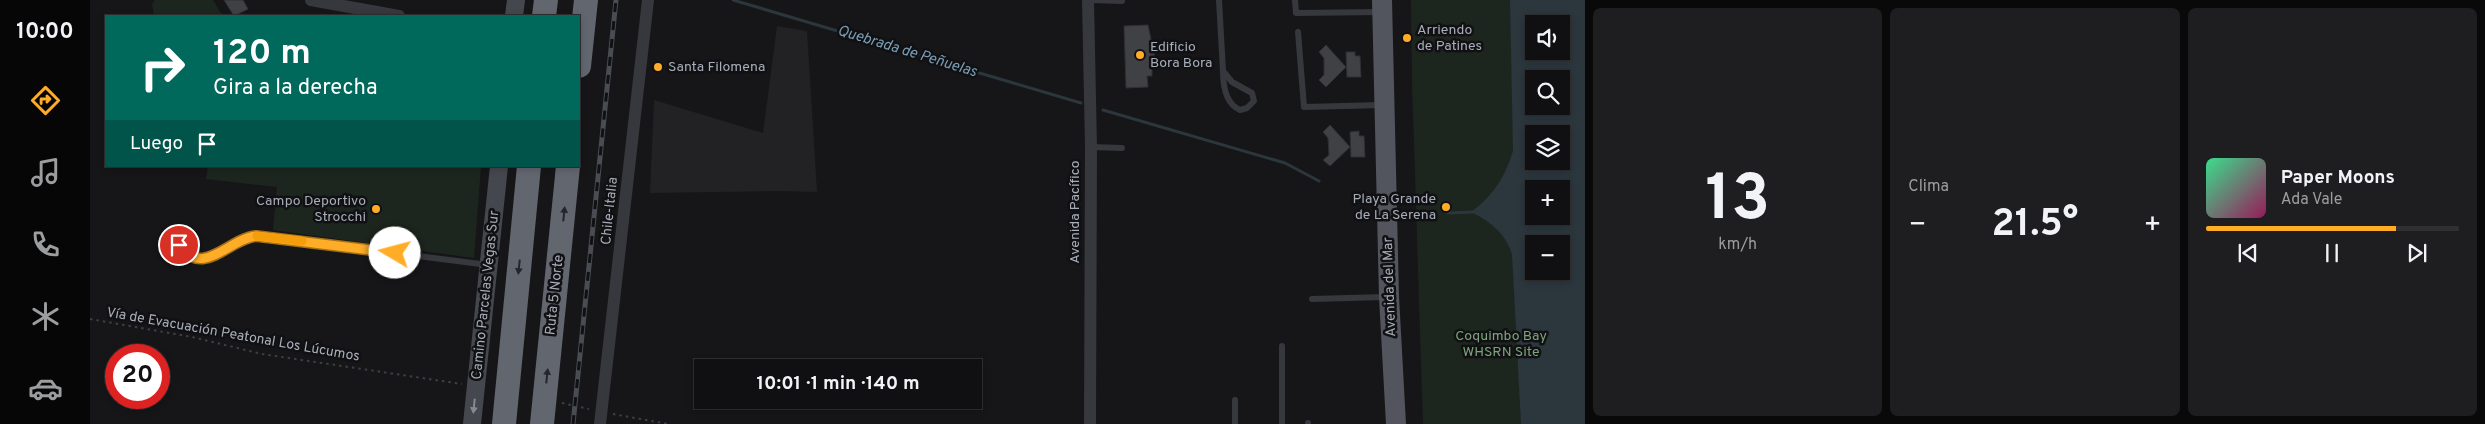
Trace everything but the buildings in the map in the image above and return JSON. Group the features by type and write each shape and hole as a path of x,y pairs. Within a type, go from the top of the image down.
{"highway":[{"path":"544,15 546,0"},
{"path":"580,57 586,0"},
{"path":"504,424 529,167"},
{"name":"Ruta 5 Norte","path":"542,424 568,167"}],"main road":[{"name":"Avenida del Mar","path":"1382,6 1389,297 1396,424"}],"street":[{"path":"311,0 394,15"},
{"path":"514,15 516,0"},
{"name":"Chile-Italia","path":"601,418 648,0"},
{"name":"Avenida Pacífico","path":"1088,0 1091,147 1090,424"},
{"name":"Camino Parcelas Vegas Sur","path":"472,424 499,167"}],"lane":[{"path":"1092,0 1122,1"},
{"path":"1220,0 1223,71 1227,96 1233,107 1240,110 1247,108 1254,101 1252,93 1232,82 1223,71"},
{"path":"1295,0 1296,13 1382,6"},
{"path":"1298,32 1304,107 1384,105"},
{"path":"1091,147 1122,148"},
{"path":"179,245 188,254 206,258 219,254 242,238 263,236 489,265"},
{"path":"1312,299 1389,297"},
{"path":"1282,346 1282,424"},
{"path":"1235,400 1235,424"}],"path":[{"name":"Vía de Evacuación Peatonal Los Lúcumos","path":"90,319 192,337 262,354 476,386"},
{"path":"544,400 601,418 668,424"}],"shaded area":[{"path":"1510,0 1585,0 1585,424 1521,424 1512,254 1501,234 1485,220 1471,212 1492,193 1506,169 1513,151"},
{"path":"777,26 807,31 817,192 650,193 654,100 763,133"}],"green space":[{"path":"155,0 213,0 220,12 224,15 154,15 152,4"},
{"name":"Coquimbo Bay WHSRN Site","path":"1411,0 1585,0 1585,424 1423,424"},
{"name":"Campo Deportivo Strocchi","path":"208,167 481,167 474,258 273,230 277,187 206,179"}],"waterway":[{"name":"Quebrada de Peñuelas","path":"733,0 1081,103"},
{"name":"Quebrada de Peñuelas","path":"1103,110 1285,163 1319,181"},
{"path":"1448,213 1475,212"}],"railway":[{"path":"573,424 616,0"}],"slow traffic":[{"path":"257,236 302,241"}],"place":[{"name":"Arriendo de Patines","path":"1407,38"},
{"name":"Edificio Bora Bora","path":"1140,55"},
{"name":"Santa Filomena","path":"658,67"},
{"name":"Playa Grande de La Serena","path":"1446,207"},
{"name":"Campo Deportivo Strocchi","path":"376,209"}],"route":[{"path":"179,245 188,254 200,259 213,257 236,241 249,236 263,236 395,253"}]}
